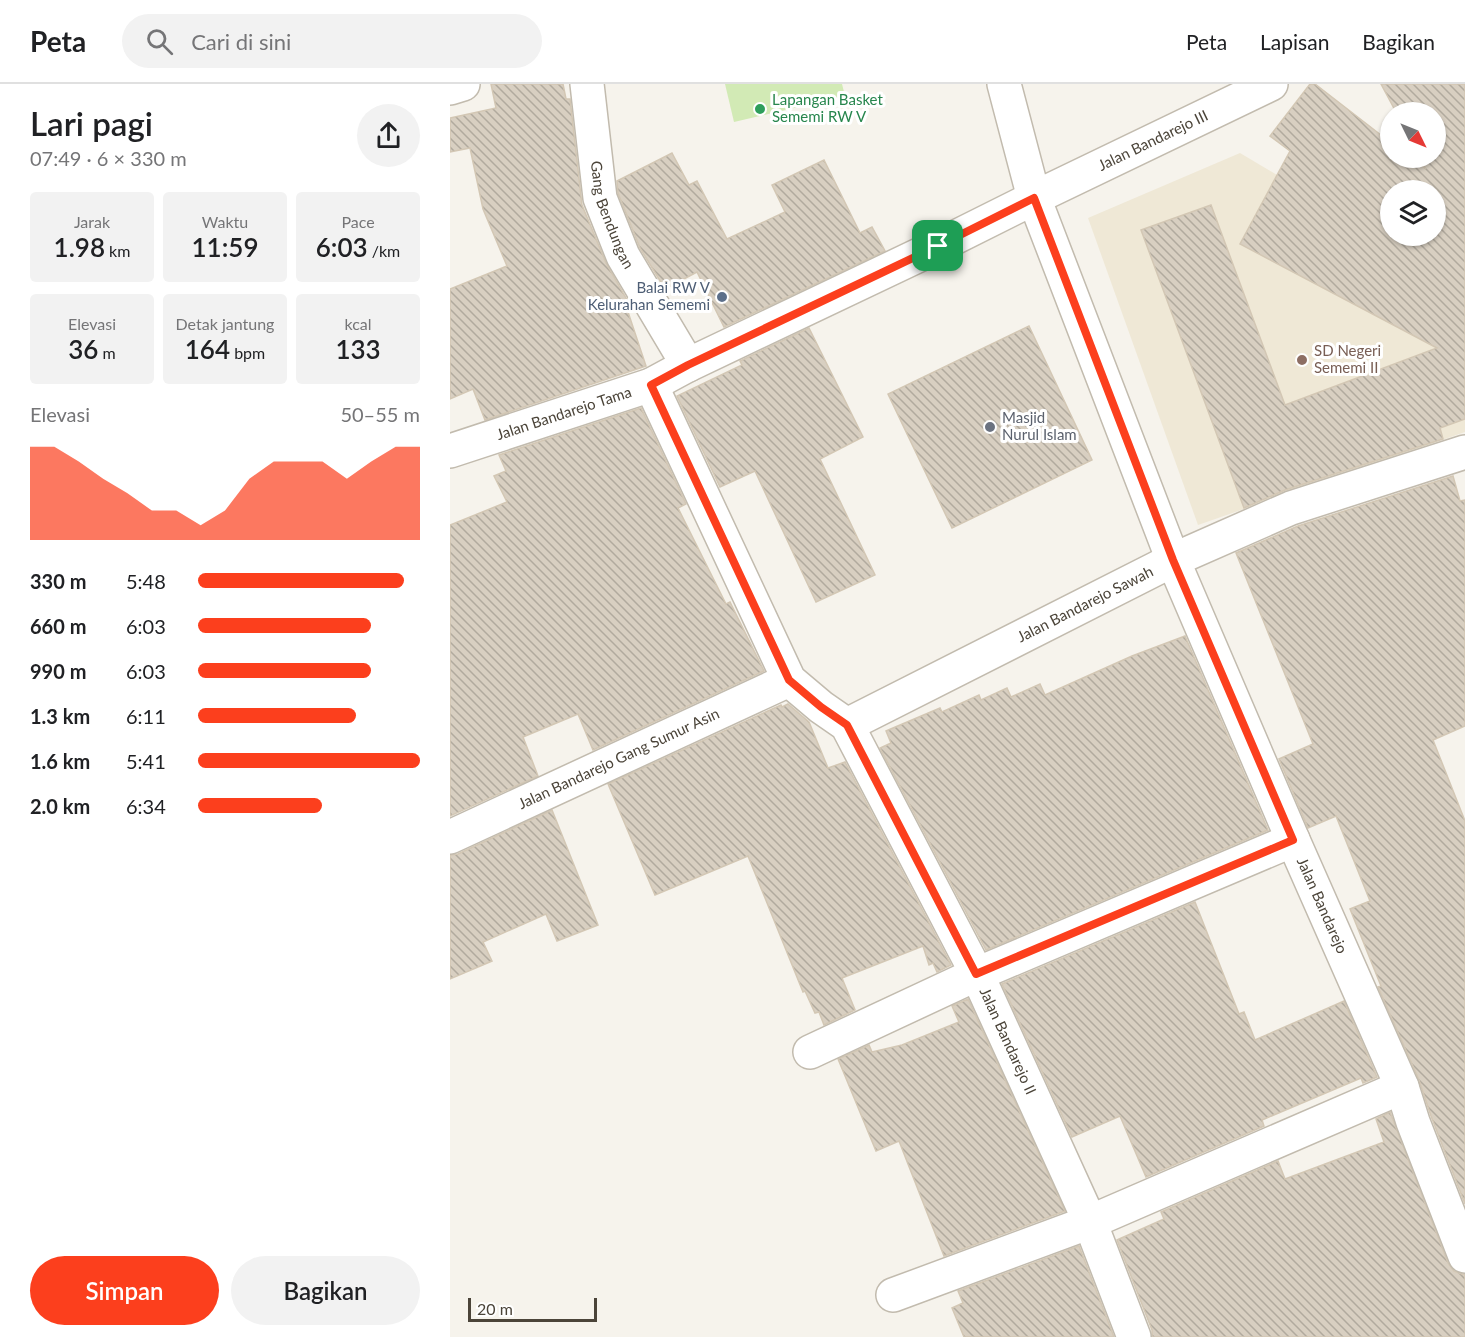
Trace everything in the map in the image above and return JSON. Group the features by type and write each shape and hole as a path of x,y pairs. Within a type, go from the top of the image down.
{"street":[{"path":"450,88 463,84"},
{"name":"Gang Bendungan","path":"587,84 600,198 623,256 688,365"},
{"name":"Jalan Bandarejo","path":"1004,84 1034,198 1173,560 1402,1087 1413,1122 1465,1256"},
{"name":"Jalan Bandarejo III","path":"1034,198 1271,84"},
{"name":"Jalan Bandarejo Tama","path":"450,451 651,385 1034,198"},
{"name":"Jalan Bandarejo II","path":"651,385 789,680 847,725 976,974 1090,1222 1134,1337"},
{"name":"Jalan Bandarejo Sawah","path":"847,725 1173,560 1291,507 1462,460"},
{"name":"Jalan Bandarejo Gang Sumur Asin","path":"450,837 789,680"},
{"path":"810,1052 976,974 1293,840"},
{"path":"893,1295 1090,1222 1402,1087"}],"shaded area":[{"name":"SD Negeri Sememi II","path":"1240,153 1380,236 1380,246 1396,246 1465,287 1465,432 1198,525 1088,218"}],"green space":[{"name":"Lapangan Basket Sememi RW V","path":"725,84 842,84 845,96 734,122"}],"building":[{"path":"491,84 563,84 566,99 570,99 582,205 606,263 631,307 627,309 646,366 485,420 473,389 450,399 450,289 507,266 483,209 470,148 450,152 450,118 496,108"},
{"path":"1310,84 1315,84 1380,134 1380,168 1446,168 1446,102 1391,102 1381,84 1465,84 1465,419 1440,428 1443,439 1285,490 1244,508 1141,230 1211,205 1285,405 1437,348 1240,244 1290,151 1270,136"},
{"path":"672,153 689,185 697,181 727,239 785,212 772,185 824,160 860,233 872,227 885,251 724,327 697,272 665,289 640,248 618,193 617,181"},
{"name":"Masjid Nurul Islam","path":"1029,326 1092,460 952,528 888,394"},
{"path":"809,328 863,437 820,459 875,575 816,602 755,471 720,487 677,396 742,365 740,361"},
{"path":"641,408 686,504 678,508 726,604 730,602 764,671 593,750 578,714 523,737 538,776 450,816 450,525 507,502 494,476 506,471 499,455"},
{"path":"1453,476 1460,501 1465,500 1465,726 1433,740 1465,821 1465,1204 1419,1080 1378,987 1381,986 1350,909 1370,901 1336,816 1308,828 1279,759 1313,744 1236,553 1298,526"},
{"path":"1185,636 1268,830 986,950 880,748 891,743 886,731 940,708 942,712 979,695 981,700 1007,688 1011,697 1040,684 1045,695 1132,656"},
{"path":"788,704 809,722 828,768 845,762 951,965 937,972 933,963 929,965 923,946 842,978 855,1010 824,1025 819,1012 815,1013 805,991 803,992 748,856 655,895 608,784 781,705 782,707"},
{"path":"552,810 598,925 557,941 546,914 483,942 492,961 450,979 450,855 458,854"},
{"path":"1195,902 1239,1014 1244,1012 1255,1040 1344,1001 1377,1077 1363,1083 1361,1078 1262,1120 1264,1126 1146,1177 1120,1116 1072,1137 1002,984"},
{"path":"968,999 1065,1211 944,1256 899,1141 876,1151 838,1059 869,1045 872,1052 902,1045 959,1022 952,1006"},
{"path":"1390,1112 1448,1263 1454,1271 1465,1274 1465,1337 1152,1337 1152,1330 1117,1240 1164,1219 1161,1212 1278,1161 1285,1179 1384,1142 1376,1119"},
{"path":"1079,1246 1114,1337 964,1337 952,1308 963,1303 958,1291"}],"place":[{"name":"Lapangan Basket Sememi RW V","path":"760,109"},
{"name":"Balai RW V Kelurahan Sememi","path":"722,297"},
{"name":"SD Negeri Sememi II","path":"1302,360"},
{"name":"Masjid Nurul Islam","path":"990,427"}],"route":[{"path":"1034,198 1173,560 1293,840 976,974 847,725 789,680 651,385 688,365 938,246 1034,198"}]}
